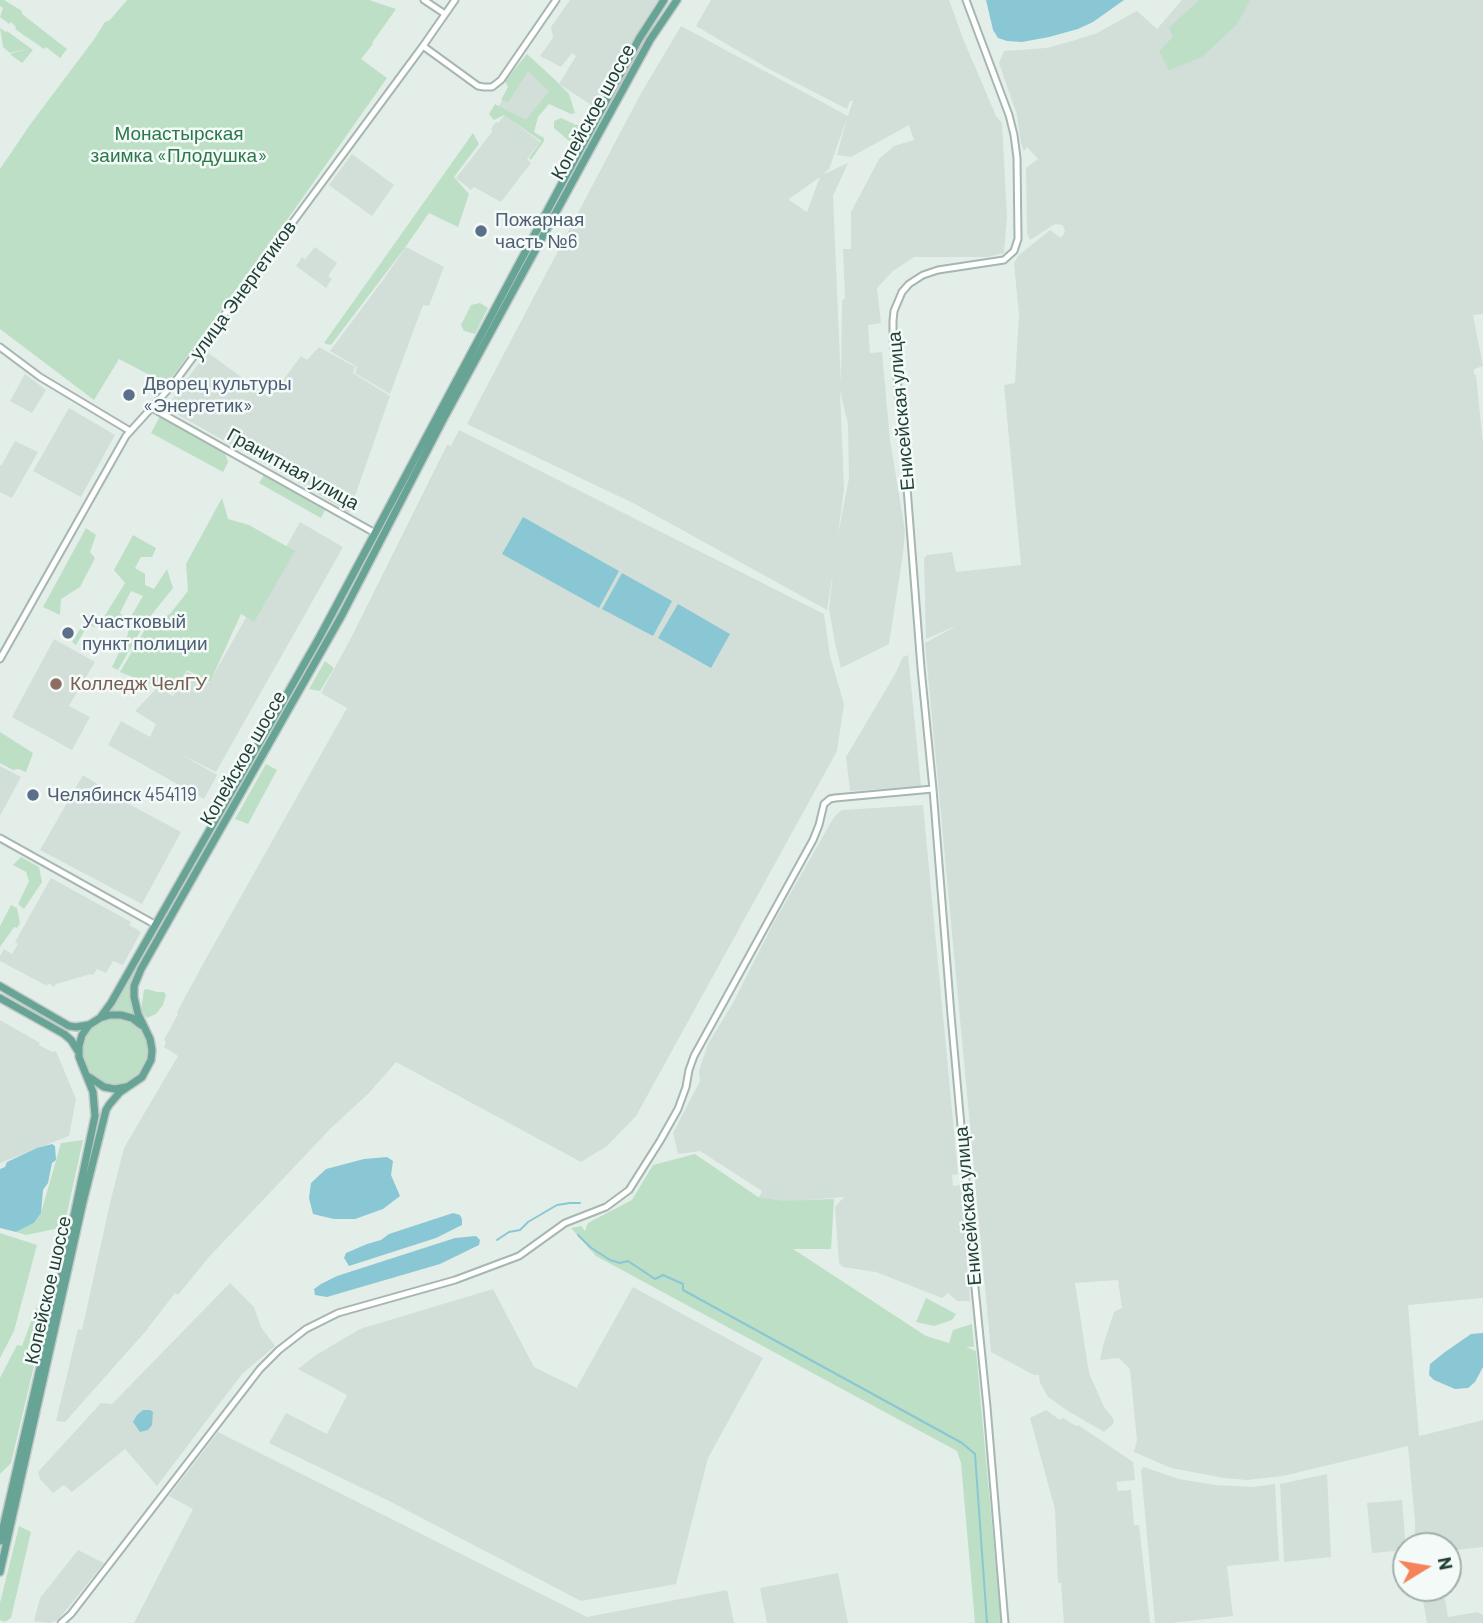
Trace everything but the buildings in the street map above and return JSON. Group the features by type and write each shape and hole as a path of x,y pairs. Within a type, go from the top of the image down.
{"main road":[{"name":"Копейское шоссе","path":"521,269 639,39 664,0"},
{"name":"Копейское шоссе","path":"89,1025 100,1018 111,1003 156,925 379,535 521,269 650,40 677,0"},
{"name":"Копейское шоссе","path":"0,1572 103,1121 109,1105 126,1087 142,1077 149,1066 152,1050 148,1033 138,1014 134,986 141,969 342,615 379,535"},
{"path":"0,986 69,1026 89,1025"},
{"path":"0,998 64,1034 78,1051"},
{"path":"100,1018 116,1014 127,1016 137,1021 148,1033"},
{"path":"78,1051 80,1040 89,1025"},
{"name":"Копейское шоссе","path":"0,1541 94,1124 95,1099 80,1063 78,1051"},
{"path":"86,1074 104,1087 126,1087"}],"street":[{"path":"424,0 445,14"},
{"name":"улица Энергетиков","path":"0,659 130,431 174,383 455,0"},
{"path":"423,46 478,86 494,86 501,80 556,0"},
{"name":"Енисейская улица","path":"966,0 1014,135 1019,224 1017,243 1010,256 1001,261 938,270 915,279 902,292 892,321 1005,1623"},
{"path":"0,347 40,377 130,431"},
{"name":"Гранитная улица","path":"152,408 379,535"},
{"path":"61,1623 71,1614 260,1369 306,1329 338,1313 455,1280 519,1256 565,1223 607,1207 629,1190 682,1099 694,1056 813,840 824,804 835,798 933,789"},
{"path":"0,838 156,925"}],"shaded area":[{"path":"570,0 658,0 596,108 559,84 576,56 572,53 561,67 540,56 553,38 551,27"},
{"path":"711,0 949,0 996,116 1002,123 1007,217 1004,253 988,257 914,257 893,271 877,288 881,323 868,325 870,353 882,352 890,440 905,531 903,554 889,644 841,668 829,609 833,572 827,610 635,504 467,424 640,95 681,26 848,116 853,101 850,101 847,109 769,69 696,26","holes":["847,118 837,155 851,157 909,125 914,140 894,146 879,159 851,212 851,249 843,249 845,299 842,300 841,385 833,196 848,163 822,175 829,169","820,177 807,212 789,200 789,199","840,391 848,424 849,478 838,535 844,489"]},
{"path":"1182,0 1483,0 1483,314 1473,315 1483,366 1474,369 1474,374 1483,444 1483,1298 1408,1305 1419,1436 1483,1420 1483,1547 1462,1549 1462,1532 1415,1532 1408,1446 1283,1476 1247,1480 1171,1468 1134,1452 1137,1440 1130,1369 1119,1358 1100,1360 1114,1312 1122,1308 1118,1280 1075,1283 1089,1373 1104,1407 1114,1420 1104,1432 1048,1397 1040,1383 1039,1375 1034,1375 991,1352 925,643 958,625 926,639 924,558 927,555 952,552 956,572 1021,565 1004,385 1015,383 1019,315 1014,263 1018,256 1050,230 1061,238 1065,232 1063,225 1055,224 1030,240 1027,233 1026,168 1038,159 1027,147 1024,151 1021,144 1017,115 999,63 1004,51 1046,48 1069,42 1097,33 1137,11 1157,29"},
{"path":"526,68 552,92 525,125 497,108"},
{"path":"505,115 540,142 527,159 531,163 501,202 474,187 471,190 456,178 492,132 496,122"},
{"path":"352,154 394,185 372,216 329,185"},
{"path":"315,247 337,263 328,276 332,279 326,288 296,266 302,257 305,259"},
{"path":"406,247 444,267 429,306 423,305 390,394 355,373 357,367 330,351"},
{"path":"319,347 355,367 353,373 390,396 349,513 166,408 207,352 270,398 301,356 307,360"},
{"path":"25,374 46,390 32,413 10,401"},
{"path":"69,408 115,435 81,497 33,471"},
{"path":"459,430 824,614 830,656 844,704 837,751 636,1116 607,1146 581,1162 396,1062 209,1257 178,1295 175,1293 145,1332 65,1422 56,1421 78,1329 82,1330 124,1148 178,1056 164,1047 164,1040 208,955 347,708 321,693 447,445 451,446"},
{"path":"15,441 38,452 12,498 0,492 0,465"},
{"path":"300,522 343,547 216,772 182,755 217,775 204,799 108,745 121,721 150,737 156,724 135,711 158,687 173,696 187,671 209,683"},
{"name":"Колледж ЧелГУ","path":"54,639 95,662 69,706 90,717 72,750 12,717"},
{"path":"908,655 921,786 850,791 846,757 903,657"},
{"path":"0,766 21,777 0,816"},
{"path":"83,775 181,832 142,904 40,850"},
{"path":"923,805 958,1174 952,1175 953,1186 962,1185 970,1301 957,1301 948,1293 942,1298 876,1272 843,1267 839,1263 835,1207 844,1197 784,1202 759,1197 762,1191 700,1151 678,1154 673,1133 700,1081 699,1071 708,1044 834,817 842,810"},
{"path":"51,878 131,922 129,925 141,932 123,965 113,961 106,973 97,969 93,975 56,984 54,987 48,983 47,986 0,961 4,949 12,954 18,944 15,942"},
{"path":"0,1020 40,1043 39,1045 52,1052 56,1051 76,1099 69,1136 0,1163"},
{"path":"230,1283 254,1307 261,1327 275,1346 242,1374 157,1486 125,1449 72,1492 64,1485 53,1493 40,1479 38,1472 101,1403 112,1404"},
{"path":"633,1287 763,1358 708,1458 676,1584 581,1601 389,1501 269,1443 286,1413 327,1434 347,1395 298,1369 316,1355 360,1329 493,1289 534,1367 581,1390 577,1387"},
{"path":"1046,1410 1060,1420 1063,1418 1078,1425 1133,1462 1135,1480 1116,1482 1118,1491 1131,1490 1134,1525 1139,1525 1150,1623 1064,1623 1061,1583 1058,1583 1055,1509 1030,1418"},
{"path":"218,1432 587,1617 727,1590 734,1623 134,1623 193,1509 169,1496"},
{"path":"1144,1467 1179,1479 1215,1485 1252,1487 1275,1484 1279,1561 1227,1566 1233,1616 1155,1623 1141,1470"},
{"path":"1327,1474 1331,1557 1284,1562 1280,1484"},
{"path":"1402,1500 1405,1532 1392,1532 1392,1551 1372,1553 1367,1503"},
{"path":"78,1550 104,1563 58,1620 50,1623 34,1621 40,1598"},
{"path":"838,1573 848,1623 767,1623 760,1588"},
{"path":"1423,1602 1446,1602 1448,1617 1477,1612 1483,1615 1483,1623 1427,1623"}],"green space":[{"path":"0,0 22,11 22,14 67,49 60,58 0,17 3,8 0,6"},
{"name":"Монастырская заимка «Плодушка»","path":"127,0 369,0 396,9 361,59 387,78 167,384 119,359 94,400 0,329 0,169 105,22 110,20"},
{"path":"1199,0 1250,0 1237,24 1202,57 1169,70 1159,51 1173,37 1169,28"},
{"path":"0,28 7,31 33,50 22,63 10,54 30,48 10,53 3,47"},
{"path":"527,54 569,94 575,113 571,114 549,104 538,117 534,132 544,138 544,141 531,160 529,158 541,141 504,115 494,120 489,114 495,104 526,120 549,91 528,71 508,102 501,100 508,87 505,81"},
{"path":"561,118 576,125 587,126 576,147 554,128 554,121"},
{"path":"473,133 479,144 454,177 469,194 458,227 429,213 331,345 324,343"},
{"path":"480,303 488,308 475,334 464,331 461,325 471,305"},
{"path":"160,416 225,453 228,462 223,472 151,433"},
{"path":"264,475 325,510 321,518 259,483"},
{"path":"222,498 228,519 249,525 295,551 254,622 241,614 210,682 187,670 173,693 120,672 147,626 170,614 188,591 186,564"},
{"path":"86,528 96,535 90,552 95,558 80,587 61,599 60,615 43,607"},
{"path":"133,535 156,548 152,557 141,557 135,568 145,574 145,585 154,589 167,569 173,588 145,623 118,670 112,667 128,634 127,623 143,596 131,591 120,613 123,616 117,628 87,626 76,645 72,642 88,616 104,617 125,583 114,570"},
{"path":"366,558 348,596 138,966 347,595"},
{"path":"325,661 334,668 320,691 309,689"},
{"path":"0,732 33,753 26,772 13,770 0,763"},
{"path":"266,764 277,770 248,824 235,819"},
{"path":"21,857 39,867 42,882 24,909 18,904 29,881 26,872 13,865"},
{"path":"11,905 17,908 20,923 0,947 0,926"},
{"path":"136,968 130,994 136,1018 110,1012"},
{"path":"144,990 164,992 166,995 156,1014 147,1018 142,1012 142,1004"},
{"path":"115,1018 128,1020 138,1028 146,1038 146,1064 138,1074 128,1082 115,1084 102,1082 92,1074 84,1064 82,1051 84,1038 92,1028 102,1020"},
{"path":"83,1140 64,1227 26,1235 16,1232 34,1223 41,1213 61,1143"},
{"path":"695,1154 758,1197 783,1201 834,1199 831,1249 793,1249 926,1336 949,1343 953,1330 972,1324 974,1347 966,1347 976,1351 1001,1623 975,1623 961,1463 957,1451 596,1256 571,1228 581,1226 585,1231 588,1223 632,1200 653,1165"},
{"path":"0,1233 37,1245 14,1331 0,1358"},
{"path":"55,1277 11,1463 0,1474 0,1378 17,1345 22,1346 36,1308 42,1308 45,1297 41,1295 48,1282"},
{"path":"926,1298 956,1314 952,1320 934,1326 916,1322"},
{"path":"19,1526 31,1532 11,1618 5,1622 0,1620 0,1603"}],"water":[{"path":"986,0 1124,0 1078,29 1022,42 998,38 993,30"},
{"path":"523,517 619,571 599,608 502,554"},
{"path":"622,573 672,601 653,636 602,609"},
{"path":"678,604 730,634 711,668 658,638"},
{"path":"52,1144 55,1146 56,1160 52,1163 48,1183 43,1190 41,1213 34,1223 16,1232 0,1228 0,1169 5,1167 7,1162"},
{"path":"387,1157 393,1161 391,1175 400,1196 383,1209 355,1219 334,1219 313,1214 309,1198 311,1183 326,1169 364,1159"},
{"path":"453,1213 460,1215 462,1225 436,1238 349,1266 344,1258 346,1253 381,1240 389,1234"},
{"path":"476,1236 480,1240 479,1245 440,1264 327,1297 315,1295 314,1289 337,1276 455,1238"},
{"path":"1483,1333 1483,1367 1475,1382 1468,1388 1455,1389 1429,1375 1430,1364 1445,1352 1471,1334"},
{"path":"143,1410 153,1412 152,1425 148,1430 140,1432 133,1422"}],"waterway":[{"path":"497,1240 509,1232 520,1230 528,1222 557,1205 580,1203"},
{"path":"578,1235 610,1260 620,1263 628,1261 655,1279 663,1275 683,1284 683,1290 962,1443 975,1454 987,1623"}],"place":[{"name":"Пожарная часть №6","path":"481,231"},
{"name":"Дворец культуры «Энергетик»","path":"129,395"},
{"name":"Участковый пункт полиции","path":"68,633"},
{"name":"Колледж ЧелГУ","path":"56,684"},
{"name":"Челябинск 454119","path":"33,795"}]}
